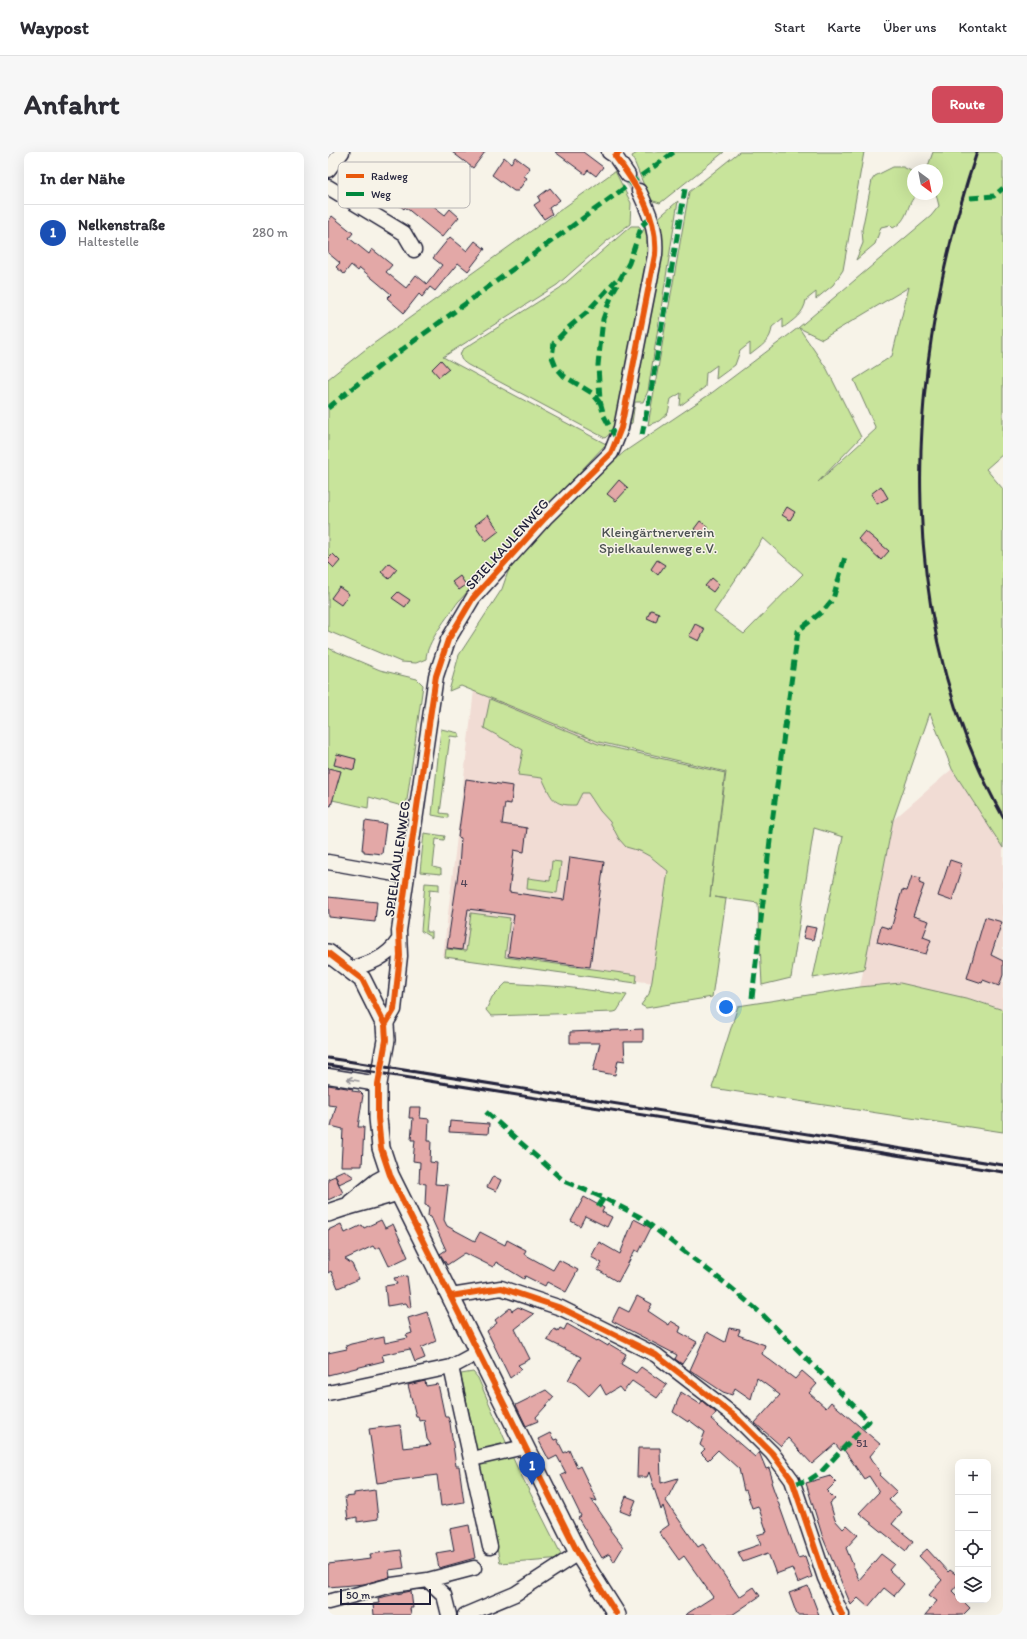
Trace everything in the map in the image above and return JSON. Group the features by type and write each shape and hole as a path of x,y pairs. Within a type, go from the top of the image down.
{"street":[{"path":"328,170 342,152"},
{"path":"612,154 628,175"},
{"path":"328,187 338,193"},
{"name":"SPIELKAULENWEG","path":"385,1025 394,1010 400,956 398,941 406,876 436,676 448,640 473,598 545,518 611,453 621,428 655,255 656,232 652,217 639,191"},
{"path":"363,208 404,233 414,250"},
{"name":"SPIELKAULENWEG","path":"328,862 406,876"},
{"path":"350,969 362,966 386,955 398,941"},
{"path":"328,953 362,979 385,1025 386,1040 378,1084 378,1118 382,1148 390,1175 578,1553 617,1615"},
{"path":"328,1076 378,1084"},
{"path":"349,1205 377,1182 390,1175"},
{"path":"328,1213 349,1205 375,1200 398,1192"},
{"path":"451,1296 501,1288 561,1308 656,1355 736,1418 772,1453 792,1480 825,1578 842,1615"},
{"path":"328,1393 451,1367 479,1352"},
{"path":"451,1367 490,1547"},
{"path":"472,1459 524,1447"},
{"path":"465,1615 515,1594 578,1553"},
{"path":"328,1602 392,1585 428,1580 474,1568"},
{"path":"428,1580 444,1595 450,1615"}],"shaded area":[{"path":"474,690 694,782 654,983 443,957"},
{"path":"952,769 1003,848 1003,1010 970,999 860,987 893,820"}],"green space":[{"path":"639,152 724,152 660,203 650,200 632,156"},
{"path":"739,152 864,152 843,270 833,285 816,299 816,292 806,300 803,309 791,322 783,328 783,318 772,327 768,340 758,349 750,355 750,343 740,351 735,365 716,379 717,365 706,373 705,387 680,406 681,393 671,399 668,413 659,421 648,425 689,192"},
{"name":"Kleingärtnerverein Spielkaulenweg e.V.","path":"933,152 1003,152 1003,454 986,469 1003,489 1003,848 952,769 930,713 893,820 864,969 813,978 843,837 814,828 791,978 762,985 758,903 715,897 726,899 712,997 646,1008 641,1005 649,994 652,981 668,871 651,857 640,851 626,847 619,839 610,822 600,811 588,793 582,793 576,805 562,804 557,802 551,796 542,778 518,775 523,750 484,728 490,699 598,744 725,773 710,897 726,772 599,742 461,686 449,691 459,655 502,589 510,566 565,506 624,452 713,392 798,328 931,216 939,206 938,200 943,200 943,164 929,164","holes":["909,287 892,356 854,380 876,429 818,482 861,437 827,369 799,328 822,339","763,538 803,574 744,634 714,612"]},
{"path":"893,167 903,167 907,169 907,200 912,200 902,220 893,228 890,225 881,227 875,244 856,260 863,243 862,230 872,180 875,176"},
{"path":"615,171 631,203 630,224 608,240 557,285 443,357 606,444 458,602 434,637 427,652 426,659 416,663 401,662 328,631 328,379 366,349"},
{"path":"678,201 648,391 643,402 635,402 632,423 628,425 657,219"},
{"path":"648,221 651,239 613,431 605,438 462,361 460,355 462,350 560,288 631,226 639,226 642,233"},
{"path":"328,648 380,670 417,679 423,685 406,807 369,797 368,808 328,799"},
{"path":"441,729 459,733 459,737 450,736 440,813 448,814 448,818 432,815"},
{"path":"424,833 445,836 444,840 436,839 433,867 441,869 441,874 420,872"},
{"path":"552,861 561,862 557,893 527,889 528,878 550,881"},
{"path":"425,883 439,884 439,890 430,889 426,932 432,932 432,938 421,931"},
{"path":"471,913 510,918 505,957 637,975 636,983 445,957 446,949 466,951"},
{"path":"506,983 565,987 627,995 617,1011 614,1012 491,1016 486,1010 492,997"},
{"path":"900,983 970,999 1003,1010 1003,1132 712,1088 738,1006 860,987"},
{"path":"473,1372 478,1378 516,1465 563,1558 500,1563 461,1374"}],"building":[{"path":"452,152 485,152 473,168 470,166 470,162 465,162"},
{"path":"555,152 583,152 603,167 596,176 588,170 585,174"},
{"path":"504,157 511,163 515,157 530,168 524,176 527,178 518,191 514,191 492,175"},
{"path":"550,188 560,200 549,208 552,214 544,219 534,205 540,201 538,197"},
{"path":"406,208 436,208 445,215 450,209 459,217 442,237"},
{"path":"332,216 353,233 349,238 369,254 372,249 392,265 386,272 406,288 416,275 427,284 442,265 433,258 450,237 467,251 475,241 485,249 468,271 458,263 435,291 430,287 422,297 419,294 404,313 387,298 391,294 360,268 358,271 351,265 344,274 336,267 340,263 328,253 328,222"},
{"path":"441,360 449,369 439,377 432,369"},
{"path":"619,480 628,488 616,501 607,494"},
{"path":"881,486 888,498 877,504 871,494"},
{"path":"787,507 795,512 790,520 782,515"},
{"path":"488,515 499,531 486,541 475,525"},
{"path":"700,521 708,527 703,535 694,529"},
{"path":"865,531 889,551 881,560 858,539"},
{"path":"333,554 340,561 334,568 328,562 328,559"},
{"path":"657,560 665,565 658,575 651,569"},
{"path":"389,563 397,569 389,579 381,572"},
{"path":"460,576 466,585 459,590 452,582"},
{"path":"712,578 719,584 713,592 705,586"},
{"path":"339,587 349,594 341,605 331,598"},
{"path":"398,592 410,600 405,607 392,598"},
{"path":"651,610 659,613 656,622 647,618"},
{"path":"695,624 705,629 699,641 689,636"},
{"path":"337,754 356,759 354,770 334,765"},
{"path":"328,768 341,771 331,806 328,805"},
{"path":"466,779 513,786 511,804 505,803 502,824 527,828 524,852 514,850 509,892 564,900 570,857 604,862 590,967 508,956 514,915 468,909 462,950 447,948 459,867 461,838 458,837"},
{"path":"365,821 386,824 382,854 364,852 364,850 362,850"},
{"path":"950,860 962,864 960,870 961,873 952,901 938,896"},
{"path":"912,876 921,878 919,883 924,885 913,916 929,921 923,937 931,940 926,954 877,942 881,926 891,929 902,890 907,891"},
{"path":"328,897 377,902 375,922 329,917"},
{"path":"985,917 1002,922 991,955 1003,961 1003,975 999,986 983,980 982,983 967,978"},
{"path":"806,926 816,928 813,940 803,938"},
{"path":"643,1029 643,1042 624,1042 625,1061 618,1060 615,1075 593,1071 600,1043 570,1043 570,1032"},
{"path":"328,1085 353,1089 352,1091 360,1092 363,1095 358,1127 364,1127 362,1166 341,1166 343,1129 331,1126 336,1106 328,1105"},
{"path":"410,1107 421,1107 420,1118 429,1119 428,1141 431,1141 430,1162 437,1163 435,1184 448,1185 444,1220 447,1226 475,1241 480,1232 505,1245 507,1240 526,1250 524,1254 553,1270 559,1260 578,1270 566,1292 547,1282 545,1286 525,1276 524,1279 496,1262 493,1267 465,1253 447,1265 440,1254 446,1250 431,1217 428,1216 429,1206 425,1205 426,1184 419,1183 420,1162 413,1161 415,1140 411,1140 413,1118 409,1118"},
{"path":"450,1121 489,1124 488,1134 449,1132"},
{"path":"344,1170 354,1177 339,1184 335,1174"},
{"path":"335,1176 343,1193 328,1200 328,1179"},
{"path":"493,1176 501,1180 496,1191 487,1187"},
{"path":"584,1197 604,1208 602,1212 612,1217 607,1227 585,1216 580,1226 571,1221"},
{"path":"634,1219 651,1228 639,1252 635,1250 618,1282 598,1270 602,1263 591,1257 599,1242 620,1254"},
{"path":"381,1220 385,1228 393,1224 408,1257 389,1266 380,1247 375,1249 373,1246 345,1259 352,1264 359,1279 338,1288 331,1271 328,1273 328,1230 341,1224 345,1233 362,1225 364,1228"},
{"path":"407,1276 411,1307 409,1308 406,1303 387,1306 385,1286 397,1284 394,1278"},
{"path":"637,1296 652,1304 648,1311 669,1325 671,1321 681,1327 679,1332 697,1342 682,1364 675,1359 677,1355 612,1321 619,1307 629,1312"},
{"path":"518,1307 534,1314 515,1329 530,1359 518,1365 522,1369 510,1378 487,1331 497,1323 495,1320 510,1308 512,1311"},
{"path":"427,1312 436,1341 421,1348 425,1358 415,1362 410,1349 382,1355 384,1361 328,1375 328,1353 347,1349 346,1346 351,1344 384,1337 385,1343 408,1338 406,1335 412,1333 408,1318"},
{"path":"567,1324 597,1341 598,1340 608,1346 609,1344 626,1354 621,1364 636,1373 641,1367 667,1385 657,1398 632,1381 623,1392 619,1387 606,1395 600,1384 589,1396 576,1384 568,1380 581,1357 547,1340 554,1329 558,1331 560,1328 564,1330"},
{"path":"729,1328 740,1330 738,1335 765,1345 762,1354 795,1379 802,1371 817,1384 809,1393 826,1408 831,1402 880,1444 870,1456 881,1474 879,1475 897,1492 889,1500 902,1512 892,1524 913,1541 906,1551 859,1513 879,1492 869,1476 864,1479 842,1447 841,1451 835,1444 812,1464 788,1438 781,1446 755,1423 780,1395 757,1378 751,1399 735,1388 732,1395 723,1392 690,1370 707,1332 725,1342"},
{"path":"425,1381 426,1386 438,1384 445,1417 448,1417 450,1423 456,1466 459,1466 464,1502 441,1506 437,1475 377,1483 369,1429 400,1425 403,1448 431,1445 427,1439 424,1420 419,1421 418,1416 416,1416 408,1385"},
{"path":"546,1390 554,1397 536,1417 538,1421 526,1426 516,1405"},
{"path":"681,1392 700,1404 702,1401 716,1413 711,1419 755,1457 759,1452 766,1469 769,1468 773,1481 771,1482 798,1558 805,1556 812,1577 798,1583 792,1568 776,1574 768,1553 743,1562 738,1552 761,1544 757,1535 767,1532 758,1506 752,1508 746,1490 744,1491 739,1469 718,1450 708,1460 701,1453 705,1449 700,1445 705,1432 689,1420 688,1422 673,1412"},
{"path":"550,1433 554,1440 557,1439 564,1453 569,1450 577,1468 580,1466 597,1501 591,1499 611,1528 610,1530 623,1547 614,1562 609,1554 602,1558 578,1518 581,1516 561,1475 566,1473 557,1456 549,1460 538,1439"},
{"path":"638,1448 660,1448 661,1483 678,1478 666,1501 698,1547 703,1544 739,1597 754,1587 760,1596 732,1615 685,1615 713,1597 684,1556 679,1560 659,1532 669,1525 663,1506 661,1510 649,1472 647,1477 637,1477"},
{"path":"830,1476 836,1482 827,1491 835,1499 830,1503 835,1520 843,1529 847,1525 858,1535 846,1548 859,1580 881,1554 894,1564 889,1570 904,1584 894,1596 884,1588 868,1607 858,1598 851,1605 823,1538 806,1483"},
{"path":"375,1490 378,1519 357,1522 357,1517 348,1519 345,1497 354,1496 354,1493"},
{"path":"626,1496 636,1500 630,1515 620,1511"},
{"path":"469,1525 475,1558 439,1568 436,1553 454,1550 450,1529"},
{"path":"927,1549 948,1572 950,1570 955,1574 955,1588 952,1591 955,1594 955,1603 965,1603 970,1608 963,1615 925,1615 937,1601 929,1595 942,1580 919,1556"},
{"path":"401,1550 404,1568 389,1570 390,1577 364,1584 328,1587 328,1564 371,1559 370,1554"},
{"path":"808,1586 819,1615 797,1615 789,1593"},
{"path":"411,1591 413,1608 410,1608 411,1615 374,1615 373,1604 379,1603 378,1598"}],"tunnel":[{"path":"628,175 639,191"}],"railway":[{"path":"977,152 953,234 935,318 924,403 921,488 926,573 941,657 966,738 1003,817"},
{"path":"328,1058 1003,1165"},
{"path":"328,1065 1003,1172"}],"marked path":[{"path":"328,408 381,365 674,152"},
{"path":"970,198 994,196 1003,188"},
{"path":"642,435 651,391 685,189"},
{"path":"616,438 604,416 600,401 598,365 603,319 613,292 629,263 642,225 652,217"},
{"path":"601,404 592,393 564,376 556,367 552,357 554,343 568,328 586,313 616,280"},
{"path":"752,998 772,823 798,631 824,610 833,599 845,557"},
{"path":"486,1112 564,1181 604,1198 640,1217 730,1287 763,1315 869,1421 821,1472 809,1480 793,1484"},
{"path":"598,1207 604,1198"}],"cycle path":[{"path":"385,1025 394,1010 400,956 399,931 436,676 448,640 473,598 545,518 611,453 621,428 655,255 655,241 653,227 644,202 638,190 615,156 620,152"},
{"path":"328,953 362,979 385,1025 386,1040 378,1084 378,1118 381,1148 390,1175 578,1553 616,1613"},
{"path":"451,1296 501,1288 561,1308 656,1355 736,1417 772,1453 792,1480 825,1578 842,1615"}],"place":[{"name":"Nelkenstraße","path":"532,1485"}]}
